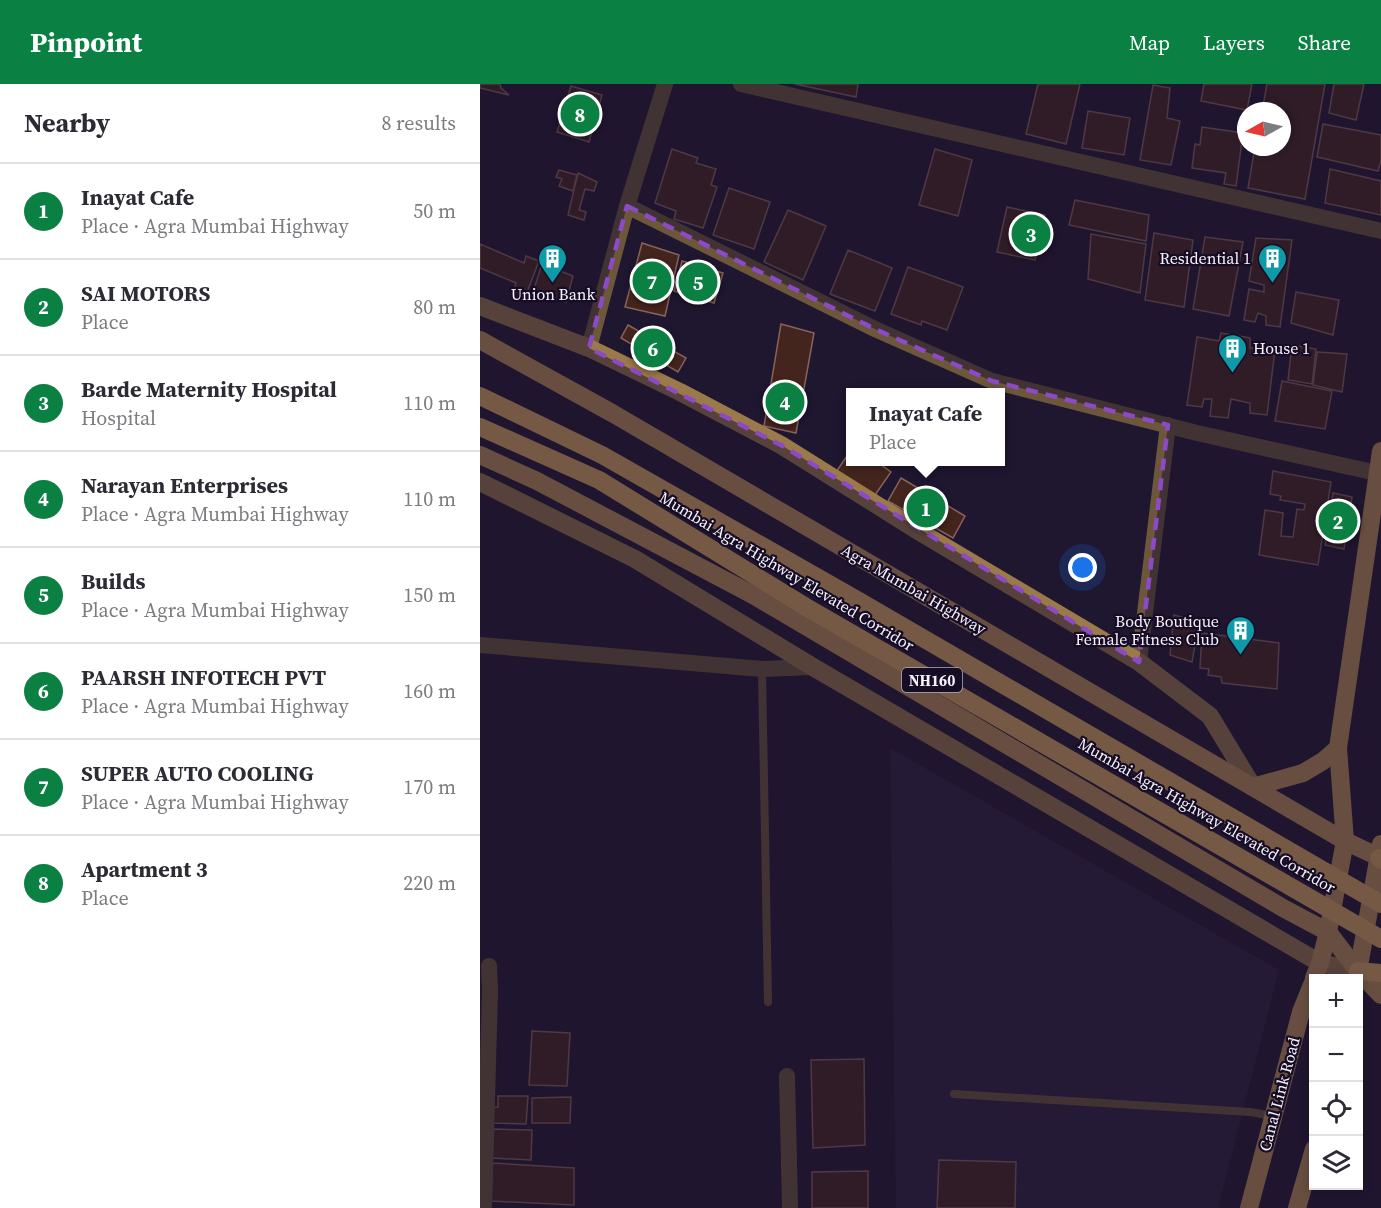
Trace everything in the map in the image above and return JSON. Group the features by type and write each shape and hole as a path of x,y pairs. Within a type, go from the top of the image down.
{"highway":[{"name":"Mumbai Agra Highway Elevated Corridor","path":"480,396 602,455 859,601 1381,904"},
{"name":"Mumbai Agra Highway Elevated Corridor","path":"480,427 599,480 806,608 1381,939"},
{"path":"1363,974 1381,973"}],"main road":[{"name":"Agra Mumbai Highway","path":"480,340 612,413 1345,841 1380,855"},
{"name":"Canal Link Road","path":"1316,974 1328,932 1345,841 1338,748 1381,452"},
{"path":"480,455 537,481 753,596 1283,908 1328,932 1356,974"},
{"path":"1253,787 1303,773 1323,761 1338,748"},
{"path":"1357,974 1380,855"},
{"path":"1363,980 1381,996"},
{"name":"Canal Link Road","path":"1249,1208 1301,1012 1309,992"},
{"path":"1297,1208 1309,1166"}],"street":[{"path":"589,348 627,206 665,84"},
{"path":"741,84 1381,231"},
{"path":"627,206 877,330 993,381 1168,426 1379,474"},
{"path":"480,306 589,348 781,445 920,532 1139,662 1210,716 1253,787"},
{"path":"1139,662 1168,426"},
{"path":"480,482 635,558 1316,974"},
{"path":"480,645 762,669 813,667"},
{"path":"484,1208 489,966"},
{"path":"787,1076 790,1208"}],"lane":[{"path":"762,669 768,1002"},
{"path":"954,1094 1250,1112 1273,1116"}],"highlighted area":[{"path":"627,206 877,330 992,381 1168,425 1139,662 781,445 589,348"}],"shaded area":[{"path":"890,748 1279,970 1218,1208 896,1208"}],"building":[{"path":"480,84 500,84 509,95 480,88"},
{"path":"795,84 858,84 856,97"},
{"path":"1038,84 1080,84 1066,144 1026,134"},
{"path":"1204,84 1252,84 1249,102 1237,102 1237,108 1201,101"},
{"path":"1267,84 1325,84 1305,199 1248,188 1253,156 1291,156 1291,102 1264,102"},
{"path":"1334,84 1364,84 1356,120 1329,113"},
{"path":"1153,85 1170,88 1167,118 1180,121 1171,165 1140,160"},
{"path":"571,86 602,95 589,142 557,132"},
{"path":"1088,111 1130,118 1124,155 1082,148"},
{"path":"1323,124 1381,135 1381,161 1378,171 1317,157"},
{"path":"1202,127 1237,132 1237,156 1240,156 1236,186 1224,184 1226,173 1192,168 1195,144 1200,145"},
{"path":"672,149 698,158 696,163 716,169 711,185 717,187 703,228 674,219 676,211 655,203"},
{"path":"935,149 972,160 958,216 919,205"},
{"path":"1330,169 1381,181 1381,215 1325,203"},
{"path":"559,170 577,175 573,191 559,186 562,179 556,177"},
{"path":"578,173 597,182 594,191 585,189 579,210 586,212 584,220 568,215"},
{"path":"729,188 770,202 754,249 713,235"},
{"name":"Residential 1","path":"1075,200 1149,215 1146,241 1069,225"},
{"path":"1007,207 1045,215 1035,260 997,252"},
{"path":"788,210 826,226 803,280 764,262"},
{"name":"Residential 1","path":"1154,233 1193,240 1184,307 1145,300"},
{"name":"Residential 1","path":"1091,234 1146,244 1140,293 1088,279"},
{"name":"Residential 1","path":"1205,237 1243,242 1229,316 1193,309"},
{"name":"Residential 1","path":"1256,238 1292,240 1280,327 1266,325 1266,316 1258,313 1255,322 1244,320 1249,289 1264,292 1264,285 1249,281"},
{"path":"642,243 679,255 665,316 625,307"},
{"path":"480,244 524,263 526,256 539,261 526,295 514,291 516,283 480,268"},
{"path":"848,250 892,268 875,311 830,294"},
{"path":"682,261 723,273 714,303 674,291"},
{"name":"Union Bank","path":"542,264 573,276 566,302 533,292"},
{"path":"908,267 963,287 947,330 922,321 921,325 891,314"},
{"path":"1296,292 1339,300 1333,335 1291,323"},
{"path":"781,324 814,333 796,433 764,426"},
{"path":"628,325 686,358 678,372 621,338"},
{"name":"House 1","path":"1221,333 1250,338 1250,348 1275,350 1267,415 1250,413 1250,403 1231,399 1228,418 1210,416 1212,399 1204,399 1202,407 1187,405 1197,337 1219,341"},
{"name":"House 1","path":"1292,345 1316,349 1312,384 1288,380"},
{"name":"House 1","path":"1317,352 1347,354 1342,392 1313,385"},
{"name":"House 1","path":"1282,381 1332,391 1325,429 1275,421"},
{"path":"846,457 846,466 883,466 891,472 873,498 836,472"},
{"path":"1273,471 1331,482 1318,565 1259,555 1265,510 1283,513 1281,536 1293,537 1297,509 1304,510 1305,504 1280,500 1281,496 1270,494"},
{"path":"901,478 965,516 953,538 888,501"},
{"path":"1333,493 1352,497 1344,549 1325,545"},
{"path":"1174,615 1199,622 1192,662 1170,655"},
{"name":"Body Boutique Female Fitness Club","path":"1202,633 1279,643 1277,689 1222,683 1221,677 1208,675 1209,669 1200,668"},
{"path":"532,1031 570,1033 567,1086 529,1085"},
{"path":"864,1059 865,1145 813,1148 811,1060"},
{"path":"498,1096 528,1096 526,1124 491,1123 491,1108 498,1107"},
{"path":"571,1097 570,1123 532,1123 532,1098"},
{"path":"493,1129 532,1130 531,1160 491,1158"},
{"path":"939,1160 1016,1162 1015,1208 937,1208"},
{"path":"492,1163 574,1168 574,1205 491,1201"},
{"path":"868,1171 868,1208 812,1208 812,1172"}],"place":[{"name":"Apartment 3","path":"580,114"},
{"name":"Barde Maternity Hospital","path":"1031,234"},
{"name":"SUPER AUTO COOLING","path":"652,281"},
{"name":"Builds","path":"698,282"},
{"name":"Union Bank","path":"553,284"},
{"name":"Residential 1","path":"1272,284"},
{"name":"PAARSH INFOTECH PVT","path":"653,348"},
{"name":"House 1","path":"1232,374"},
{"name":"Narayan Enterprises","path":"785,402"},
{"name":"Inayat Cafe","path":"926,508"},
{"name":"SAI MOTORS","path":"1338,521"},
{"name":"Body Boutique Female Fitness Club","path":"1240,656"}]}
